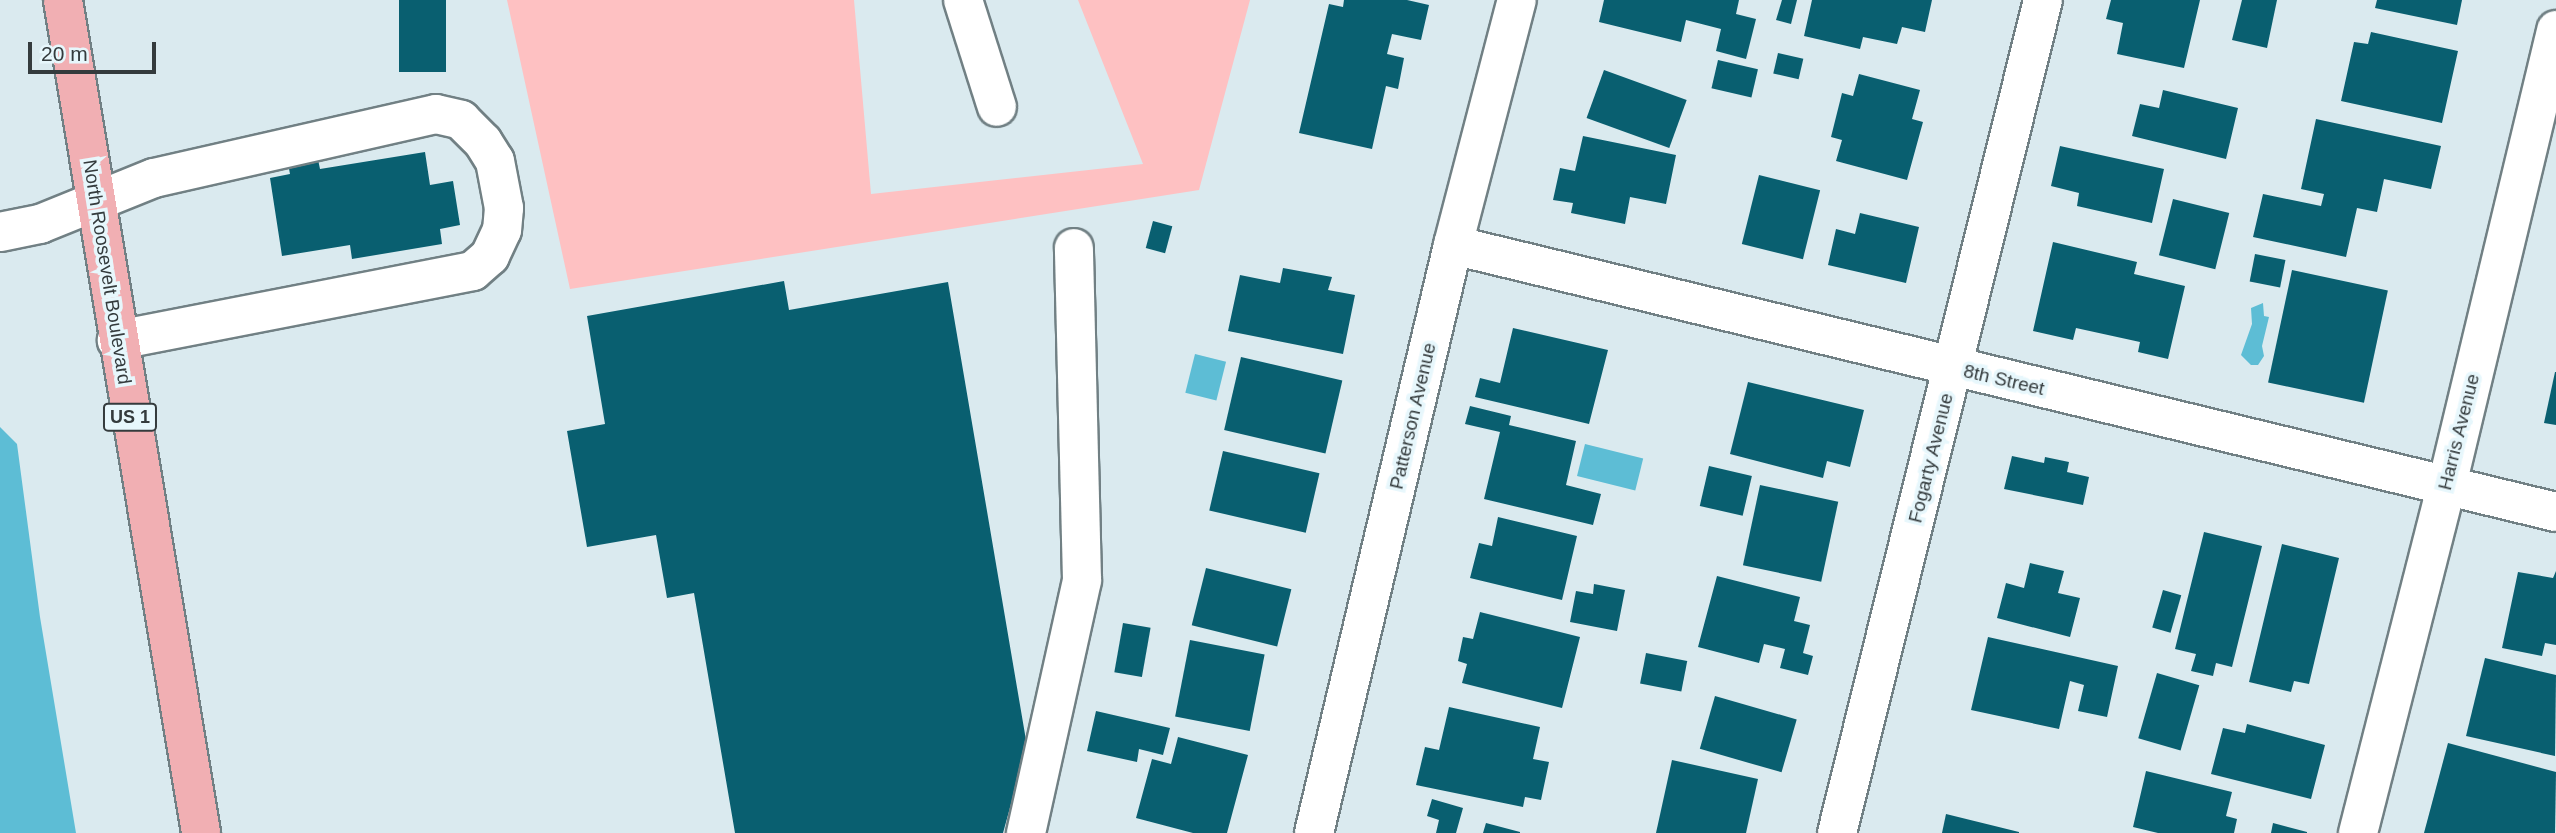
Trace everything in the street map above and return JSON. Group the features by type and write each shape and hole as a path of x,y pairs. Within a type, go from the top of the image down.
{"main road":[{"name":"North Roosevelt Boulevard","path":"63,0 117,340 201,833"}],"street":[{"path":"963,0 997,107"},
{"name":"Patterson Avenue","path":"1314,833 1453,245 1517,0"},
{"name":"Fogarty Avenue","path":"1837,833 2043,0"},
{"name":"Harris Avenue","path":"2358,833 2447,485 2556,30"},
{"path":"0,232 40,224 96,204 154,178 436,114 460,120 484,142 495,161 504,208 502,230 490,256 473,271 117,340"},
{"name":"8th Street","path":"1453,245 2556,512"},
{"path":"1026,833 1083,580 1074,248"}],"shaded area":[{"path":"507,0 854,0 871,194 1143,164 1078,0 1250,0 1199,190 570,289"}],"water":[{"path":"2263,303 2264,316 2269,317 2262,346 2264,356 2258,365 2251,365 2241,355 2252,324 2251,308"},
{"path":"1195,354 1226,362 1216,401 1185,393"},
{"path":"0,427 17,444 40,617 76,833 0,833"},
{"path":"1585,444 1643,459 1635,491 1577,476"}],"building":[{"path":"399,0 446,0 446,72 399,72"},
{"path":"1344,0 1407,0 1429,5 1421,40 1392,34 1387,54 1404,58 1398,89 1386,86 1372,149 1299,133 1329,4 1343,7"},
{"path":"1604,0 1739,0 1736,14 1756,19 1746,59 1716,51 1721,29 1686,20 1681,42 1599,22"},
{"path":"1782,0 1797,0 1791,24 1776,20"},
{"path":"1812,0 1932,0 1925,32 1902,27 1897,44 1863,37 1860,49 1804,36"},
{"path":"2111,0 2200,0 2184,68 2117,54 2123,23 2106,19"},
{"path":"2242,0 2277,0 2267,48 2232,40"},
{"path":"2377,0 2462,0 2457,25 2375,8"},
{"path":"2371,32 2458,51 2442,123 2341,101 2354,42 2368,44"},
{"path":"1778,53 1803,59 1799,79 1773,73"},
{"path":"1718,60 1758,69 1751,97 1711,88"},
{"path":"1604,70 1687,100 1669,148 1587,118"},
{"path":"1859,74 1920,90 1912,119 1923,122 1907,180 1836,161 1842,140 1831,137 1842,93 1853,96"},
{"path":"2163,90 2238,108 2226,159 2132,136 2140,104 2159,108"},
{"path":"2316,119 2441,146 2431,189 2384,179 2377,212 2357,208 2346,257 2253,237 2263,194 2321,206 2324,194 2301,189"},
{"path":"311,126 320,169 425,152 430,185 453,181 460,225 440,229 442,244 352,259 350,245 282,256 270,178 290,174 282,132"},
{"path":"1583,136 1676,155 1666,204 1630,197 1625,224 1571,213 1573,203 1553,200 1560,168 1575,171"},
{"path":"2060,146 2164,169 2152,223 2077,206 2079,193 2051,186"},
{"path":"1759,175 1820,190 1803,259 1742,244"},
{"path":"2173,199 2229,213 2215,269 2159,255"},
{"path":"1860,213 1919,227 1906,283 1828,265 1836,229 1855,234"},
{"path":"1153,221 1172,226 1165,253 1146,248"},
{"path":"2053,242 2137,262 2134,274 2185,286 2168,359 2138,352 2140,342 2076,328 2073,340 2033,331"},
{"path":"2255,254 2285,260 2280,287 2250,281"},
{"path":"1283,268 1332,277 1328,290 1355,295 1343,354 1228,331 1240,275 1280,283"},
{"path":"2292,270 2388,290 2364,403 2268,382"},
{"path":"784,281 789,310 948,282 1027,746 1003,833 735,833 694,593 667,598 656,535 587,547 567,431 605,424 587,316"},
{"path":"1513,328 1608,350 1589,424 1475,397 1480,378 1500,383"},
{"path":"1241,357 1342,380 1325,453 1224,430"},
{"path":"2556,372 2556,425 2544,423"},
{"path":"1748,382 1864,410 1850,467 1827,461 1823,478 1730,454"},
{"path":"1470,406 1511,416 1509,425 1576,441 1566,485 1601,494 1593,525 1484,499 1500,432 1465,424"},
{"path":"1223,451 1319,473 1306,533 1209,510"},
{"path":"2012,456 2044,463 2045,457 2069,462 2067,472 2089,477 2083,505 2004,489"},
{"path":"1709,466 1752,476 1743,516 1700,506"},
{"path":"1760,485 1838,502 1821,582 1743,565"},
{"path":"1498,517 1577,536 1562,600 1470,578 1479,543 1492,546"},
{"path":"2204,532 2262,546 2232,667 2216,663 2213,676 2191,671 2196,654 2175,649"},
{"path":"2282,544 2339,558 2309,684 2294,681 2291,692 2249,682"},
{"path":"2030,563 2064,571 2058,593 2080,598 2070,637 1997,618 2006,583 2024,588"},
{"path":"1206,568 1291,589 1277,647 1192,625"},
{"path":"2556,571 2556,645 2545,643 2542,656 2502,648 2518,572 2553,578"},
{"path":"1717,576 1800,597 1794,621 1810,625 1803,653 1813,656 1808,675 1780,668 1785,649 1764,644 1759,663 1698,647"},
{"path":"1594,584 1625,590 1617,631 1570,622 1576,591 1593,594"},
{"path":"2163,590 2181,595 2171,633 2152,627"},
{"path":"1480,612 1580,637 1562,708 1462,683 1467,664 1458,661 1463,637 1473,639"},
{"path":"1123,623 1151,628 1142,677 1114,672"},
{"path":"1988,637 2118,666 2107,717 2078,711 2084,685 2070,681 2059,729 1971,710"},
{"path":"1190,640 1265,655 1250,731 1175,717"},
{"path":"1646,653 1687,661 1681,691 1640,683"},
{"path":"2485,658 2556,675 2555,756 2466,736"},
{"path":"2157,673 2199,685 2181,750 2138,738"},
{"path":"1715,696 1797,719 1782,772 1700,749"},
{"path":"1449,707 1540,727 1533,759 1549,762 1541,800 1525,797 1523,807 1416,785 1425,747 1439,750"},
{"path":"1096,711 1170,728 1163,755 1139,749 1137,762 1087,751"},
{"path":"2247,724 2325,745 2311,799 2211,774 2223,728 2245,733"},
{"path":"1178,737 1248,755 1227,833 1193,833 1136,818 1152,759 1171,764"},
{"path":"2448,743 2556,772 2555,833 2424,833"},
{"path":"1672,760 1758,779 1746,833 1656,833"},
{"path":"2146,771 2232,792 2226,816 2237,819 2234,833 2158,833 2133,827"},
{"path":"1432,799 1463,808 1456,833 1436,833 1439,820 1427,816"},
{"path":"1946,814 2019,832 2019,833 1942,833"},
{"path":"1486,823 1520,832 1520,833 1483,833"},
{"path":"2273,823 2307,832 2307,833 2271,833"}]}
